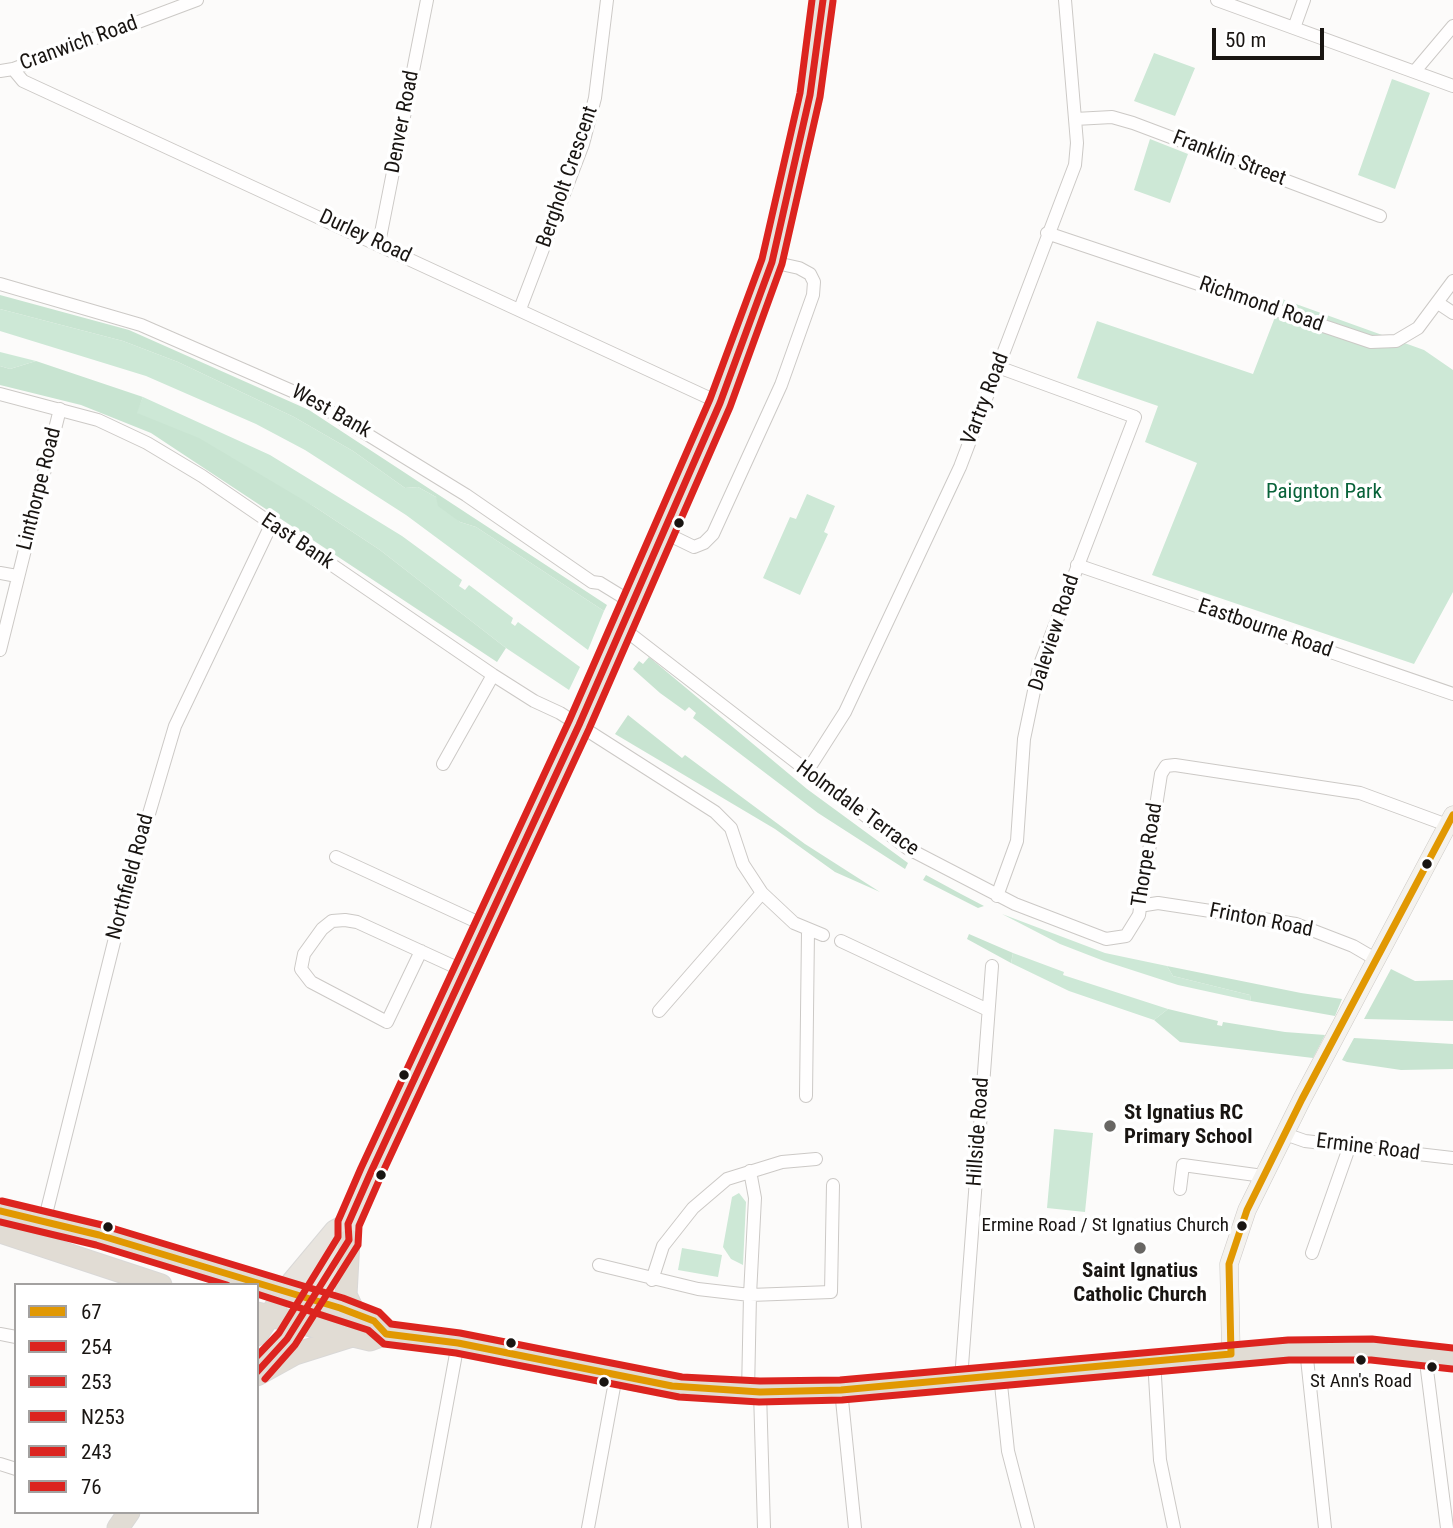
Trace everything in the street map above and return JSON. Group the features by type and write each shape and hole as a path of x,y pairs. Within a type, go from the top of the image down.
{"highway":[{"path":"0,1210 45,1220 255,1283"},
{"path":"0,1232 155,1283"},
{"path":"348,1232 346,1295 355,1314"},
{"path":"116,1271 125,1243"},
{"path":"259,1284 374,1321 386,1334"},
{"path":"284,1292 263,1315 370,1340 386,1334 458,1343 672,1386 754,1392 841,1390 1231,1353 1306,1349 1361,1349 1453,1359"},
{"path":"259,1371 298,1323 312,1300"},
{"path":"259,1372 295,1354 352,1336"}],"main road":[{"path":"312,1300 348,1232 464,971 579,724 720,403 772,262 810,95 823,0"},
{"path":"1231,1353 1229,1264 1263,1176 1450,820"},
{"path":"284,1292 335,1231 348,1232"}],"street":[{"name":"Cranwich Road","path":"6,70 197,0"},
{"name":"Denver Road","path":"380,243 427,0"},
{"name":"Bergholt Crescent","path":"520,309 583,144 595,98 607,0"},
{"name":"Vartry Road","path":"806,773 845,712 960,467 1075,165 1075,119 1065,0"},
{"path":"1217,0 1453,86"},
{"path":"1294,28 1304,0"},
{"path":"1415,71 1453,26"},
{"name":"Durley Road","path":"6,70 23,81 380,243 720,403"},
{"name":"Franklin Street","path":"1075,119 1112,117 1133,123 1380,216"},
{"name":"Richmond Road","path":"1047,233 1371,342 1396,341 1418,328 1453,281"},
{"path":"663,532 694,547 704,543 713,534 781,385 814,282 810,274 799,268 772,262"},
{"name":"West Bank","path":"0,284 141,325 308,398 466,495 592,582 600,583 631,601"},
{"path":"1437,303 1453,313"},
{"name":"Daleview Road","path":"997,896 1017,841 1024,739 1039,667 1135,417 998,367"},
{"name":"East Bank","path":"0,394 98,420 147,443 202,476 493,676 579,724"},
{"name":"Linthorpe Road","path":"0,650 60,409"},
{"name":"Northfield Road","path":"38,1246 133,865 175,726 271,525"},
{"name":"Eastbourne Road","path":"1077,565 1453,694"},
{"path":"0,573 17,576"},
{"name":"Holmdale Terrace","path":"620,626 702,687 806,773 907,848 997,896 1106,939 1121,938"},
{"path":"443,764 493,676"},
{"path":"579,724 715,813 731,828 743,864 762,893 808,931 822,935"},
{"name":"Thorpe Road","path":"1121,938 1135,925 1161,774 1166,766 1175,765 1360,793 1450,820"},
{"path":"336,857 486,926"},
{"path":"659,1011 762,893"},
{"name":"Frinton Road","path":"1139,906 1158,903 1296,924 1353,946 1377,960"},
{"path":"421,951 387,1022 311,982 301,969 304,954 332,921 357,922 421,951 464,971"},
{"path":"806,1096 808,931"},
{"path":"841,941 988,1010"},
{"name":"Hillside Road","path":"961,1379 992,965"},
{"name":"Ermine Road","path":"1284,1134 1305,1141 1453,1158"},
{"path":"1312,1253 1350,1145"},
{"path":"652,1280 663,1246 693,1208 727,1179 782,1162 817,1159"},
{"path":"1180,1189 1184,1166 1263,1176"},
{"path":"750,1171 755,1198 750,1295 764,1528"},
{"path":"599,1265 652,1280 750,1295 831,1292 833,1185"},
{"path":"424,1528 458,1343"},
{"path":"1306,1349 1325,1528"},
{"path":"1425,1354 1447,1528"},
{"path":"1154,1360 1160,1460 1174,1528"},
{"path":"1000,1375 1008,1451 1028,1528"},
{"path":"588,1528 616,1376"},
{"path":"841,1390 855,1528"}],"green space":[{"path":"1154,53 1195,68 1175,116 1134,101"},
{"path":"1392,79 1430,93 1395,189 1358,175"},
{"path":"1150,139 1188,154 1170,203 1134,190"},
{"path":"0,295 129,330 309,410 607,605 604,611 476,527 460,522 438,506 436,497 418,487 405,488 353,451 294,417 178,362 123,341 0,309"},
{"name":"Paignton Park","path":"1282,299 1424,350 1453,370 1453,592 1414,664 1152,575 1197,463 1145,442 1158,406 1077,378 1097,321 1253,374"},
{"path":"0,309 123,341 178,362 294,417 353,451 405,488 418,487 436,497 460,522 476,527 604,611 588,650 406,515 305,450 256,424 146,376 0,331"},
{"path":"0,352 36,361 10,369 0,366"},
{"path":"36,361 143,397 137,413 199,438 315,507 380,550 506,648 497,662 151,433 81,405 0,385 0,366 10,369"},
{"path":"143,397 270,455 402,536 462,580 459,586 465,590 469,585 513,618 511,623 515,626 518,622 580,667 569,690 506,648 380,550 315,507 136,413"},
{"path":"807,494 835,506 824,532 828,534 800,595 763,578 790,517 796,519"},
{"path":"649,657 807,789 908,863 905,869 818,813 693,718 696,713 689,707 685,711 660,693 633,669 639,661 643,664"},
{"path":"628,715 682,758 685,755 805,844 880,892 835,872 775,829 615,734"},
{"path":"926,875 984,906 978,908 923,880"},
{"path":"1002,914 1105,953 1167,966 1173,976 1250,995 1251,1001 1178,985 1104,961 1060,944"},
{"path":"969,934 1013,953 1011,963 967,939"},
{"path":"1013,953 1064,972 1063,975 1168,1009 1154,1020 1069,991 1011,963"},
{"path":"1167,966 1342,999 1335,1016 1251,1001 1250,995 1173,976"},
{"path":"1391,969 1415,981 1453,980 1453,1021 1364,1019"},
{"path":"1168,1009 1218,1021 1217,1025 1222,1026 1223,1022 1325,1035 1313,1058 1180,1042 1154,1020"},
{"path":"1354,1038 1453,1044 1453,1069 1401,1070 1342,1060"},
{"path":"1054,1129 1093,1133 1085,1212 1047,1208"},
{"path":"739,1193 746,1202 743,1265 731,1259 723,1247 732,1197"},
{"path":"682,1248 722,1255 718,1277 678,1270"}],"transit line":[{"name":"N253","path":"259,1354 279,1333 338,1237 338,1221 361,1168 569,721 710,399 762,259 800,93 812,0"},
{"name":"254","path":"259,1370 287,1339 349,1240 348,1224 371,1172 579,725 720,403 772,262 810,95 823,0"},
{"name":"253","path":"265,1379 295,1345 358,1245 359,1226 381,1176 589,729 730,407 782,264 820,97 833,1"},
{"name":"67","path":"1231,1354 1229,1264 1247,1210 1302,1099 1453,815"},
{"name":"76","path":"2,1201 102,1225 343,1298 379,1312 391,1324 460,1333 682,1377 760,1381 840,1380 1288,1340 1372,1339 1453,1348"},
{"name":"67","path":"0,1211 99,1235 257,1283"},
{"name":"243","path":"0,1222 96,1245 220,1283"},
{"name":"67","path":"259,1283 374,1321 386,1334 458,1343 672,1386 760,1392 841,1390 1231,1354"},
{"name":"243","path":"259,1295 368,1330 384,1344 456,1353 679,1397 759,1402 842,1400 1289,1360 1371,1360 1452,1369"}],"place":[{"name":"St Ignatius RC Primary School","path":"1110,1126"},
{"name":"Ermine Road / St Ignatius Church","path":"1242,1226"},
{"name":"Saint Ignatius Catholic Church","path":"1140,1248"},
{"name":"St Ann's Road","path":"1361,1360"}]}
